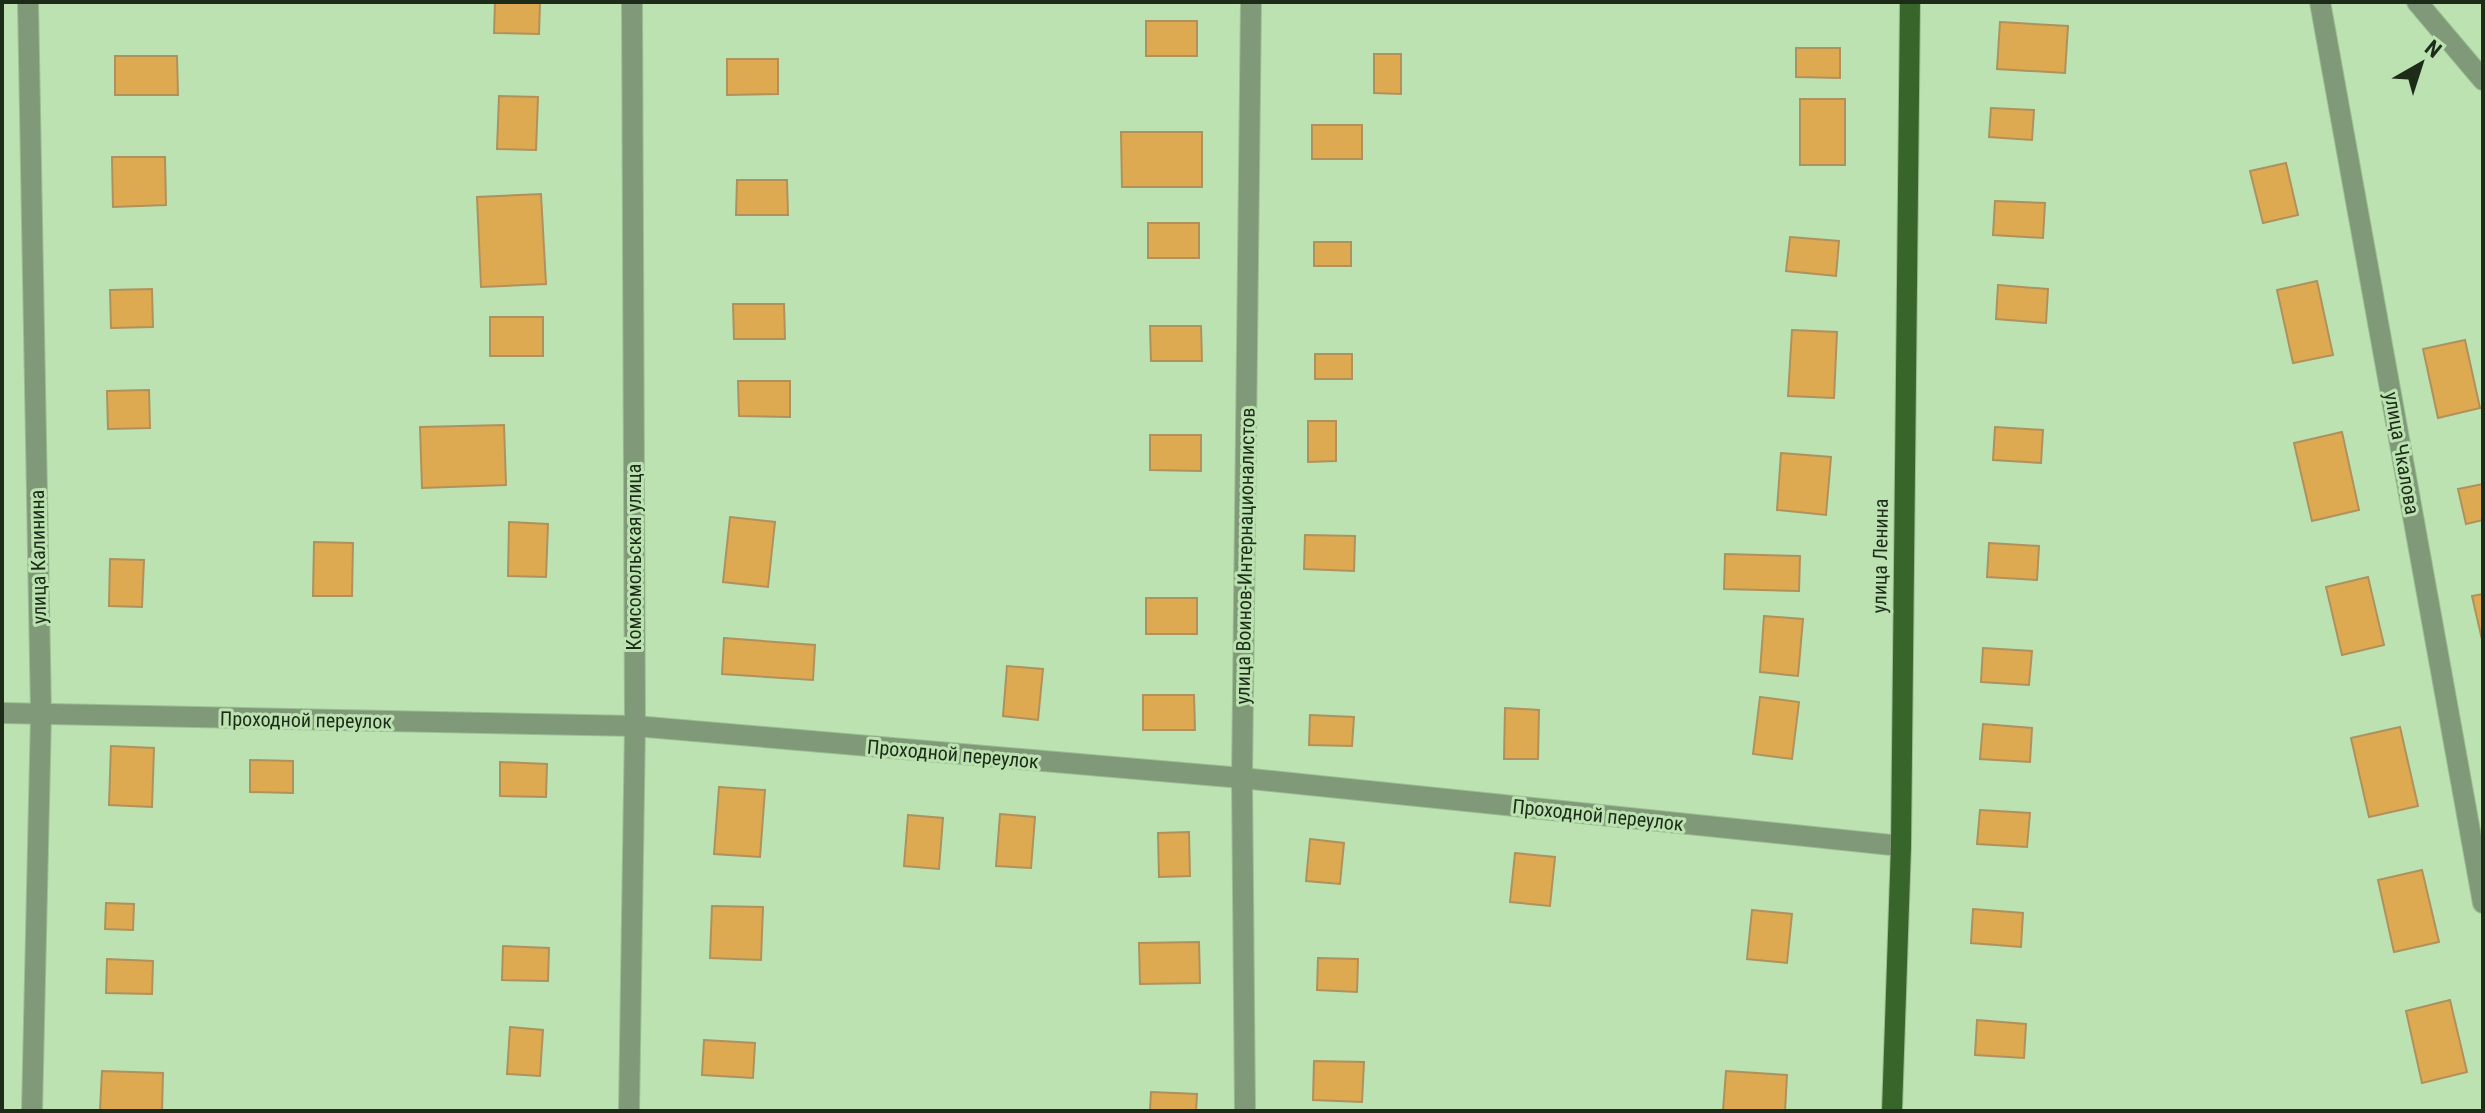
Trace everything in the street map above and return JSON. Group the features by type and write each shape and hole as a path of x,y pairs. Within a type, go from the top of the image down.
{"main road":[{"name":"улица Ленина","path":"1892,1111 1901,846 1910,2"}],"street":[{"name":"улица Калинина","path":"28,2 41,714 32,1111"},
{"name":"Комсомольская улица","path":"629,1111 635,726 632,2"},
{"name":"улица Воинов-Интернационалистов","path":"1245,1111 1242,778 1251,2"},
{"name":"улица Чкалова","path":"2320,2 2483,903"},
{"path":"2417,2 2483,80"},
{"name":"Проходной переулок","path":"2,713 635,726 1242,778 1901,846"}],"building":[{"path":"495,2 540,2 539,34 494,33"},
{"path":"1146,21 1197,21 1197,56 1146,56"},
{"path":"2000,22 2068,26 2065,73 1997,69"},
{"path":"1796,48 1840,48 1840,78 1796,77"},
{"path":"1374,54 1401,54 1401,94 1374,93"},
{"path":"115,56 177,56 178,95 115,95"},
{"path":"727,59 778,59 778,94 727,95"},
{"path":"499,96 538,97 536,150 497,149"},
{"path":"1800,99 1845,99 1845,165 1800,165"},
{"path":"1991,108 2034,110 2032,140 1989,137"},
{"path":"1312,125 1362,125 1362,159 1312,159"},
{"path":"1121,132 1202,132 1202,187 1122,187"},
{"path":"112,157 165,157 166,205 113,207"},
{"path":"2286,163 2298,215 2263,223 2250,171"},
{"path":"737,180 787,180 788,215 736,215"},
{"path":"541,194 546,284 481,287 477,197"},
{"path":"1995,201 2045,203 2043,238 1993,235"},
{"path":"1148,223 1199,223 1199,258 1148,258"},
{"path":"1790,237 1839,241 1836,276 1786,271"},
{"path":"1314,242 1351,242 1351,266 1314,266"},
{"path":"2317,281 2333,355 2293,363 2277,290"},
{"path":"1998,285 2048,289 2046,323 1996,319"},
{"path":"152,289 153,327 111,328 110,290"},
{"path":"733,304 784,304 785,339 734,339"},
{"path":"490,317 543,317 543,356 490,356"},
{"path":"1150,326 1201,326 1202,361 1151,361"},
{"path":"1792,330 1837,332 1834,398 1788,396"},
{"path":"2465,340 2480,408 2438,418 2423,349"},
{"path":"1315,354 1352,354 1352,379 1315,379"},
{"path":"738,381 790,381 790,417 739,416"},
{"path":"149,390 150,428 108,429 107,391"},
{"path":"1308,421 1336,421 1336,461 1308,462"},
{"path":"504,425 506,485 422,488 420,427"},
{"path":"1995,427 2043,430 2041,463 1993,460"},
{"path":"2342,432 2359,510 2312,521 2294,443"},
{"path":"1150,435 1201,435 1201,471 1150,470"},
{"path":"1781,453 1831,457 1826,515 1777,510"},
{"path":"2483,484 2483,520 2466,524 2458,489"},
{"path":"730,517 775,522 768,587 723,582"},
{"path":"509,522 548,524 546,577 508,576"},
{"path":"1305,535 1355,536 1354,571 1304,569"},
{"path":"314,542 353,543 352,596 313,596"},
{"path":"1989,543 2039,546 2037,580 1987,577"},
{"path":"1725,554 1800,556 1799,591 1724,589"},
{"path":"110,559 144,560 142,607 109,606"},
{"path":"2368,577 2384,645 2342,655 2326,587"},
{"path":"2483,594 2483,644 2472,596"},
{"path":"1146,598 1197,598 1197,634 1146,634"},
{"path":"1764,616 1803,619 1798,676 1760,672"},
{"path":"724,638 815,645 813,680 722,674"},
{"path":"1983,648 2032,651 2029,685 1981,682"},
{"path":"1007,666 1043,669 1038,720 1003,716"},
{"path":"1143,695 1194,695 1195,730 1143,730"},
{"path":"1760,697 1799,702 1792,759 1753,754"},
{"path":"1505,708 1539,710 1538,759 1504,759"},
{"path":"1310,715 1354,717 1352,746 1309,745"},
{"path":"1983,724 2032,728 2030,762 1980,759"},
{"path":"2400,727 2418,806 2369,817 2351,738"},
{"path":"111,746 154,748 152,807 109,805"},
{"path":"250,760 293,761 293,793 250,792"},
{"path":"500,762 547,764 546,797 500,796"},
{"path":"719,787 765,790 760,857 714,854"},
{"path":"1980,810 2030,813 2027,847 1977,844"},
{"path":"1000,814 1035,817 1031,868 996,866"},
{"path":"908,815 943,818 939,869 904,866"},
{"path":"1189,832 1190,876 1159,877 1158,833"},
{"path":"1310,839 1344,843 1340,884 1306,881"},
{"path":"1515,853 1555,857 1550,906 1510,902"},
{"path":"2422,870 2439,942 2394,952 2378,880"},
{"path":"106,903 134,904 133,930 105,929"},
{"path":"712,906 763,907 761,960 710,958"},
{"path":"1973,909 2023,913 2021,947 1971,943"},
{"path":"1752,910 1792,914 1787,963 1747,959"},
{"path":"1199,942 1200,983 1140,984 1139,943"},
{"path":"503,946 549,948 548,981 502,980"},
{"path":"1318,958 1358,959 1357,992 1317,990"},
{"path":"107,959 153,961 152,994 106,993"},
{"path":"2450,1000 2467,1072 2422,1083 2406,1011"},
{"path":"1977,1020 2026,1024 2024,1058 1975,1055"},
{"path":"510,1027 543,1030 540,1076 507,1074"},
{"path":"704,1040 755,1043 753,1078 702,1075"},
{"path":"1314,1061 1364,1062 1362,1102 1313,1100"},
{"path":"102,1071 163,1073 162,1111 100,1111"},
{"path":"1726,1071 1787,1075 1785,1111 1723,1111"},
{"path":"1151,1092 1197,1094 1196,1111 1150,1111"}]}
